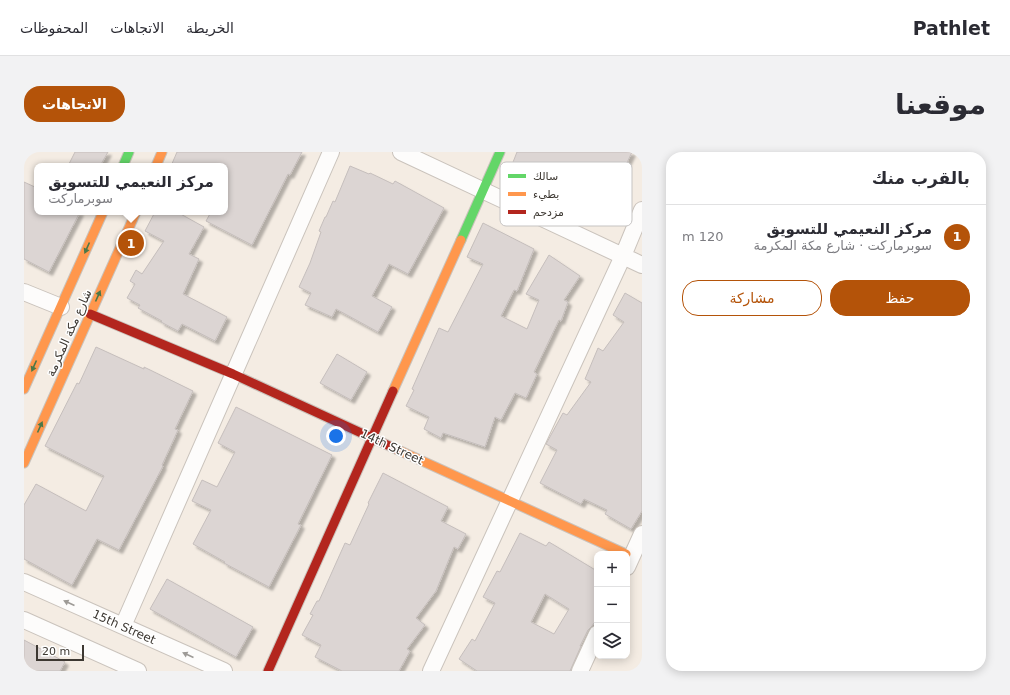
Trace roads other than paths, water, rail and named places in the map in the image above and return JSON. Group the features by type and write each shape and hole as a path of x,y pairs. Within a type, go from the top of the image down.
{"street":[{"path":"124,163 129,152"},
{"path":"157,163 162,152"},
{"path":"123,626 331,152"},
{"path":"401,152 500,199"},
{"path":"268,671 500,152"},
{"path":"431,671 642,210"},
{"name":"شارع مكة المكرمة","path":"24,389 102,215"},
{"name":"شارع مكة المكرمة","path":"24,463 135,215"},
{"path":"558,226 642,265"},
{"path":"24,292 61,307"},
{"name":"14th Street","path":"90,314 233,374 510,501 614,551"},
{"path":"630,555 642,534"},
{"name":"15th Street","path":"24,582 224,671"},
{"path":"24,620 106,664 138,671"},
{"path":"580,671 594,641"}],"place":[{"name":"مركز النعيمي للتسويق","path":"131,243"}]}
